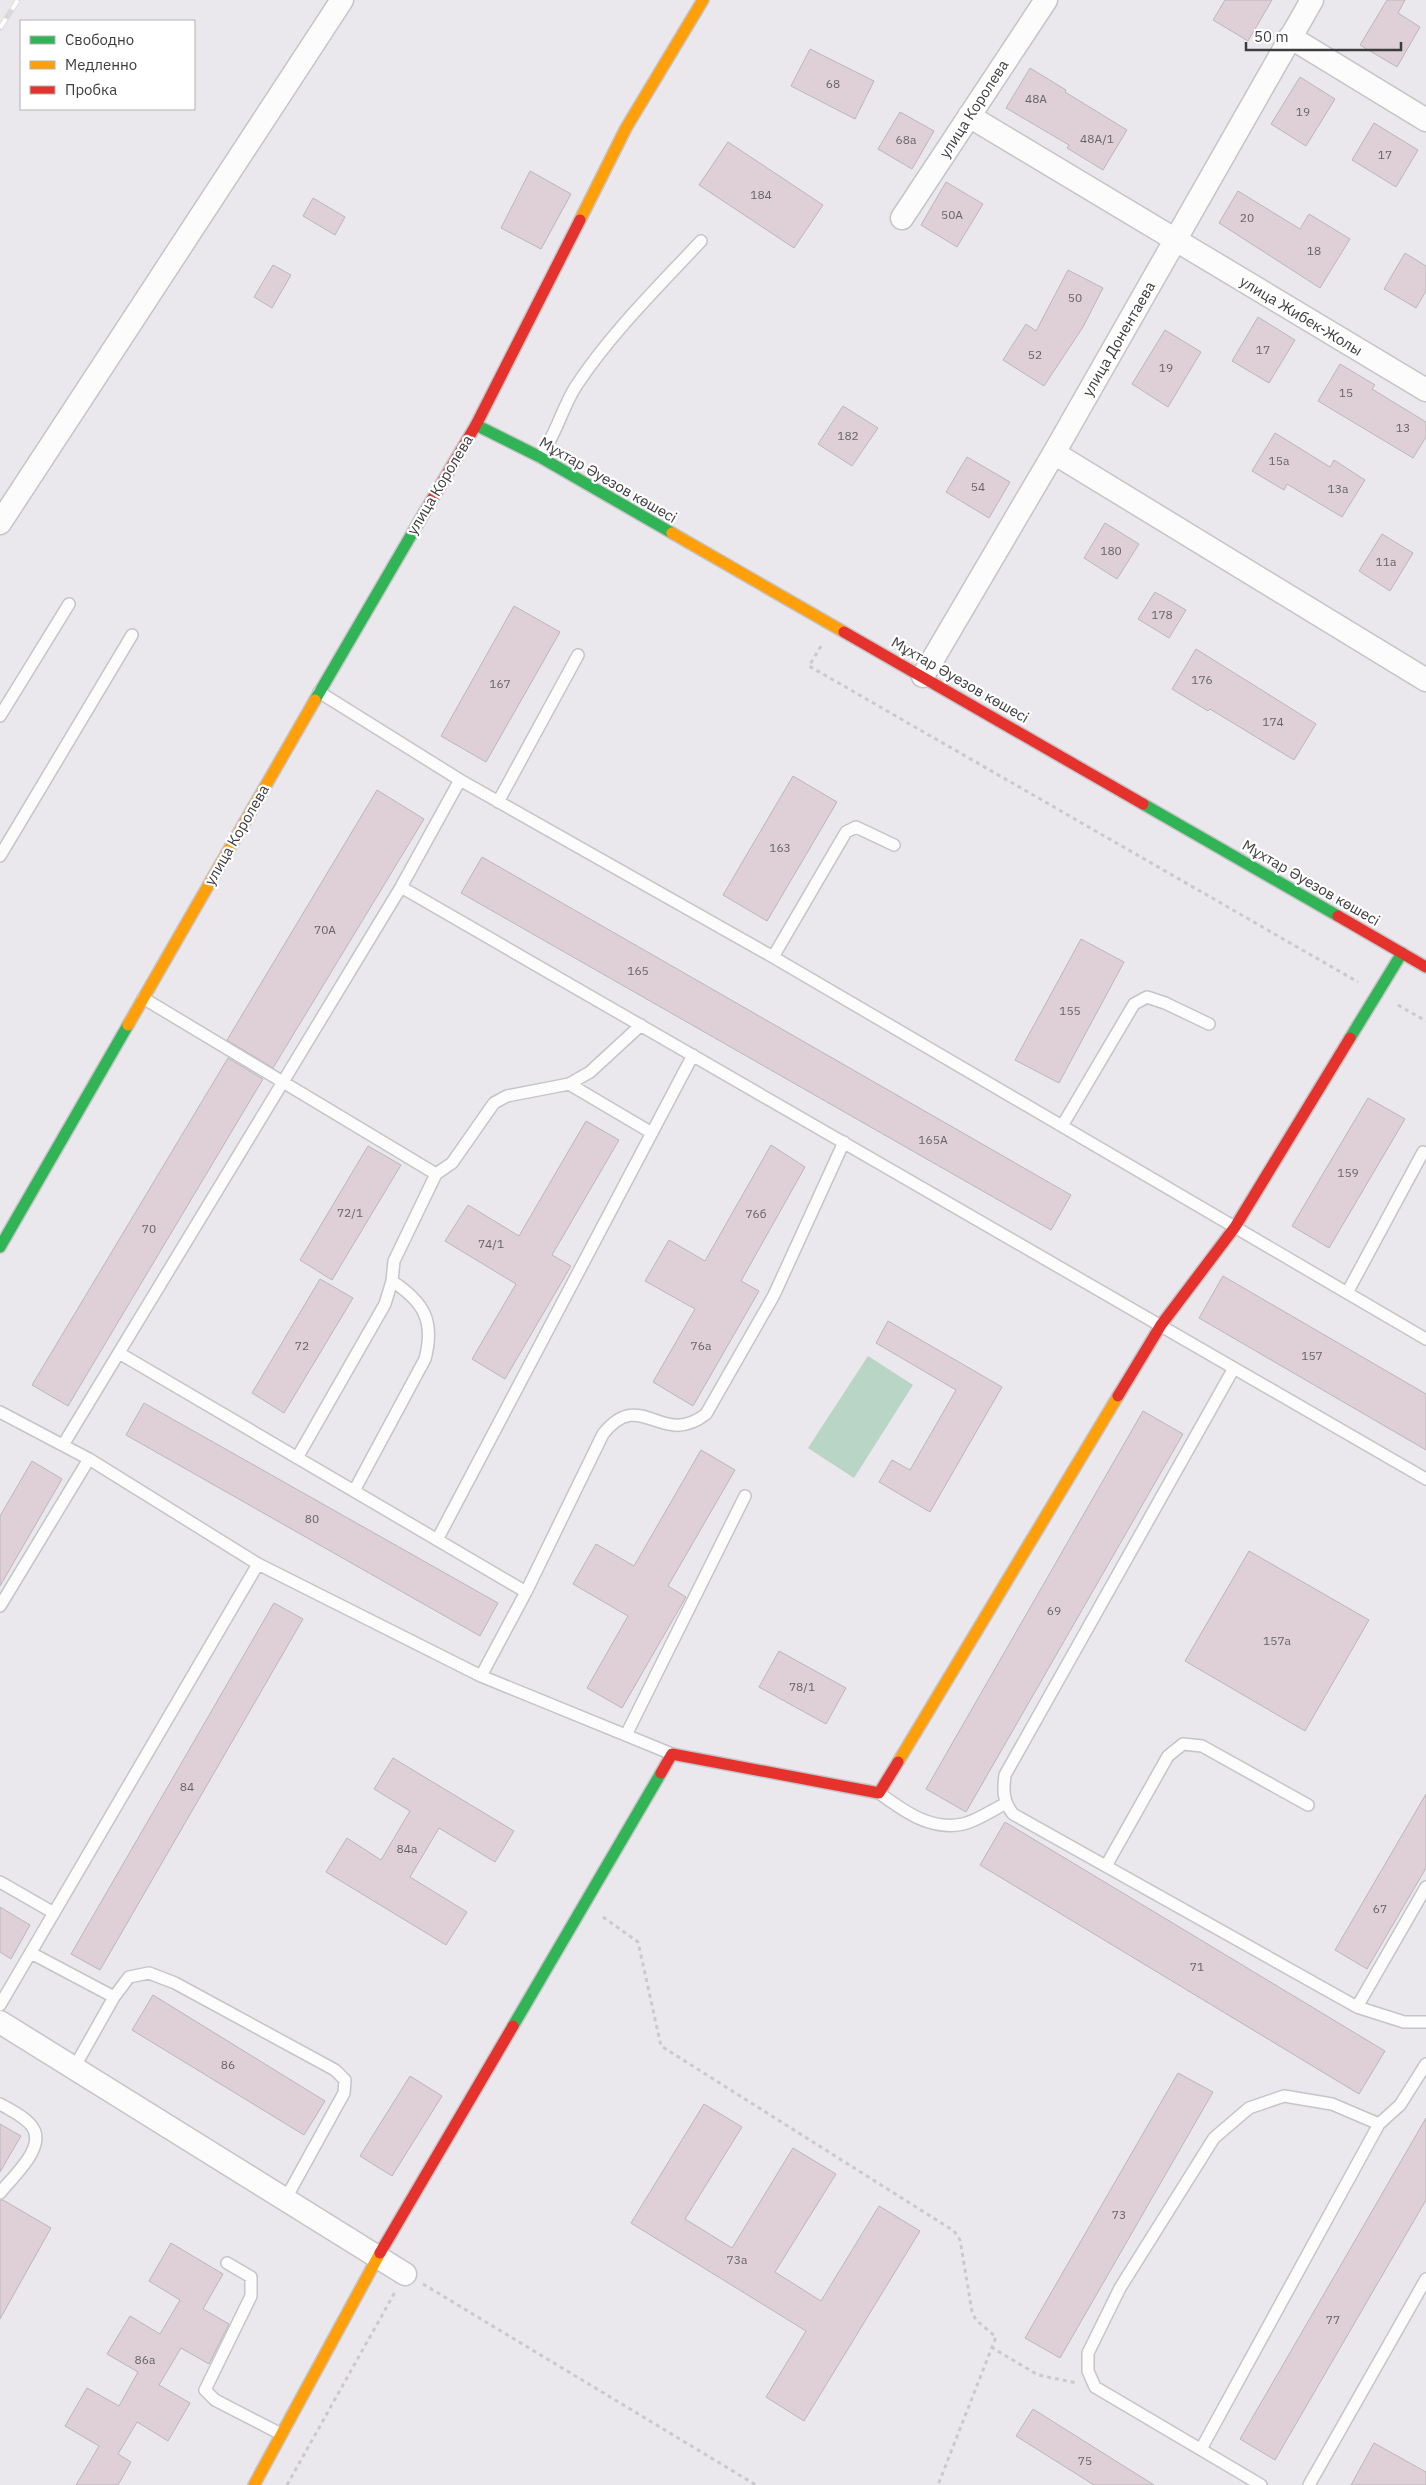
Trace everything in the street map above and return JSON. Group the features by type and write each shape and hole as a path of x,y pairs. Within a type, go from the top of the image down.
{"street":[{"path":"0,523 342,0"},
{"name":"улица Королева","path":"0,1247 319,692 476,425 626,128 703,0"},
{"name":"улица Королева","path":"902,218 1046,0"},
{"name":"улица Донентаева","path":"923,676 1054,453 1312,0"},
{"path":"1290,37 1426,120"},
{"name":"улица Жибек-Жолы","path":"969,116 1175,242 1426,390"},
{"name":"Мұхтар Әуезов көшесі","path":"476,425 540,457 1426,967"},
{"path":"1054,453 1426,680"},
{"path":"254,2485 378,2257 672,1754 879,1792 1161,1325 1235,1227 1402,953"},
{"path":"0,2022 405,2274"}],"lane":[{"path":"540,457 548,446 575,387 614,336 701,241"},
{"path":"0,716 69,604"},
{"path":"0,856 132,635"},
{"path":"498,802 578,654"},
{"path":"319,692 460,780 773,957 1426,1339"},
{"path":"63,1445 400,887 460,780"},
{"path":"773,957 846,832 856,828 894,845"},
{"path":"400,887 1426,1479"},
{"path":"1062,1126 1134,1004 1147,997 1165,1003 1209,1024"},
{"path":"143,998 436,1174"},
{"path":"297,1458 385,1304 392,1281 394,1261 436,1174 452,1163 494,1103 507,1096 569,1084 590,1072 641,1025"},
{"path":"437,1540 693,1055"},
{"path":"569,1084 652,1133"},
{"path":"481,1676 526,1592 603,1434 610,1425 618,1418 633,1414 674,1426 687,1426 706,1414 774,1295 844,1142"},
{"path":"1347,1293 1423,1152"},
{"path":"354,1491 425,1359 428,1345 430,1331 419,1304 412,1294 392,1281"},
{"path":"119,1353 526,1592"},
{"path":"1234,1368 1005,1775 1003,1790 1005,1804 1013,1814 1357,2007 1404,2022 1426,2022"},
{"path":"0,1412 89,1459 258,1564 481,1676 672,1754"},
{"path":"0,1606 89,1459"},
{"path":"626,1735 745,1496"},
{"path":"0,2005 258,1564"},
{"path":"1106,1866 1168,1756 1183,1744 1202,1746 1308,1804"},
{"path":"879,1792 912,1816 941,1826 965,1824 1005,1804"},
{"path":"0,1882 54,1913"},
{"path":"1357,2007 1426,1887"},
{"path":"31,1953 114,1997"},
{"path":"74,2068 114,1997 129,1977 149,1973 166,1980 335,2070 345,2080 344,2093 285,2200"},
{"path":"1201,2449 1379,2124 1400,2105 1426,2064"},
{"path":"1261,2485 1095,2387 1088,2371 1088,2353 1120,2288 1214,2138 1249,2108 1284,2096 1332,2104 1379,2124"},
{"path":"0,2104 29,2123 35,2131 36,2141 33,2152 0,2193"},
{"path":"227,2262 252,2277 251,2296 206,2390 215,2400 281,2434"},
{"path":"1309,2485 1426,2278"}],"path":[{"path":"833,625 810,666 1426,1021"},
{"path":"584,1904 638,1942 661,2046 954,2231 960,2240 972,2312 976,2320 996,2337 938,2485"},
{"path":"286,2485 405,2274 756,2485"},
{"path":"992,2347 1038,2376 1095,2387"}],"green space":[{"path":"868,1356 913,1385 854,1478 808,1448"}],"building":[{"path":"1225,0 1272,0 1248,41 1213,20"},
{"path":"1387,0 1405,0 1398,13 1420,27 1397,67 1360,45"},
{"path":"810,49 874,81 855,119 791,86"},
{"path":"1030,68 1127,130 1103,170 1067,148 1069,145 1006,108"},
{"path":"1300,77 1335,99 1306,146 1271,124"},
{"path":"900,112 934,131 912,169 878,149"},
{"path":"1374,123 1418,150 1396,187 1352,160"},
{"path":"728,142 823,205 794,248 699,185"},
{"path":"530,171 571,194 541,249 501,228"},
{"path":"946,182 983,204 957,247 921,225"},
{"path":"1238,191 1300,229 1309,214 1350,239 1320,288 1219,223"},
{"path":"313,198 345,217 335,235 303,216"},
{"path":"1405,253 1426,266 1426,291 1416,308 1384,289"},
{"path":"273,265 291,275 272,308 254,297"},
{"path":"1068,270 1103,288 1083,327 1044,386 1003,360 1026,324 1036,331"},
{"path":"1258,317 1295,340 1269,383 1232,361"},
{"path":"1165,330 1201,352 1168,407 1132,384"},
{"path":"1340,364 1375,385 1372,389 1426,422 1426,437 1413,458 1318,401"},
{"path":"843,406 878,428 852,466 818,444"},
{"path":"1275,433 1330,467 1334,460 1365,480 1342,517 1287,484 1284,490 1252,471"},
{"path":"967,457 1010,482 989,518 946,492"},
{"path":"1105,523 1139,544 1117,579 1084,558"},
{"path":"1382,534 1413,553 1390,591 1359,571"},
{"path":"1155,592 1186,610 1169,638 1138,619"},
{"path":"514,606 560,632 486,762 441,736"},
{"path":"1196,649 1316,724 1294,760 1210,709 1208,711 1172,689"},
{"path":"793,776 837,802 767,921 723,895"},
{"path":"377,790 424,819 273,1068 227,1040"},
{"path":"482,857 1071,1195 1051,1230 461,893"},
{"path":"1081,939 1124,962 1059,1083 1015,1060"},
{"path":"228,1058 263,1079 68,1406 32,1385"},
{"path":"1368,1098 1405,1119 1329,1248 1292,1226"},
{"path":"586,1121 619,1140 552,1255 571,1266 505,1379 472,1359 516,1284 445,1241 468,1205 519,1236"},
{"path":"771,1145 805,1167 741,1281 759,1291 693,1406 653,1382 695,1309 645,1281 669,1240 705,1261"},
{"path":"368,1146 401,1165 332,1280 300,1260"},
{"path":"1223,1276 1426,1394 1426,1450 1199,1318"},
{"path":"320,1279 353,1298 284,1413 252,1393"},
{"path":"888,1321 1002,1387 930,1512 879,1482 892,1460 910,1470 956,1390 876,1343"},
{"path":"144,1403 498,1603 480,1636 126,1435"},
{"path":"1143,1411 1183,1434 966,1812 926,1789"},
{"path":"701,1450 735,1470 668,1586 686,1597 622,1708 587,1688 628,1616 573,1584 596,1544 634,1566"},
{"path":"32,1461 62,1479 0,1586 0,1516"},
{"path":"1249,1551 1369,1620 1305,1731 1185,1661"},
{"path":"274,1603 303,1619 100,1970 71,1954"},
{"path":"779,1651 846,1688 826,1724 759,1687"},
{"path":"393,1758 514,1831 495,1862 439,1828 410,1877 467,1912 446,1945 326,1872 347,1838 381,1860 410,1811 374,1789"},
{"path":"1426,1794 1426,1868 1367,1969 1335,1950"},
{"path":"1005,1822 1385,2051 1359,2094 980,1865"},
{"path":"0,1907 30,1925 11,1959 0,1952"},
{"path":"153,1995 325,2101 304,2135 132,2030"},
{"path":"1178,2073 1213,2092 1060,2358 1025,2338"},
{"path":"410,2076 442,2096 392,2176 360,2156"},
{"path":"704,2104 742,2127 685,2219 732,2248 793,2148 836,2174 775,2272 821,2301 879,2206 920,2231 804,2421 766,2397 806,2331 631,2223"},
{"path":"1426,2118 1426,2200 1275,2460 1240,2439"},
{"path":"0,2124 21,2136 0,2172"},
{"path":"0,2200 51,2228 0,2319"},
{"path":"171,2243 223,2274 203,2309 229,2324 209,2364 181,2348 159,2385 190,2403 168,2441 137,2422 118,2454 131,2462 118,2485 76,2485 99,2446 65,2426 87,2388 119,2406 138,2372 107,2354 130,2316 160,2334 180,2300 149,2281"},
{"path":"1033,2409 1154,2485 1094,2485 1016,2436"},
{"path":"1374,2443 1426,2472 1426,2485 1351,2485"}],"railway":[{"path":"0,28 18,0"}],"traffic: fast":[{"path":"476,425 540,457 672,533"},
{"path":"315,700 424,513"},
{"path":"1143,804 1338,916"},
{"path":"1350,1038 1402,953"},
{"path":"0,1247 128,1025"},
{"path":"513,2026 661,1773"}],"traffic: slow":[{"path":"580,220 626,128 703,0"},
{"path":"672,533 844,632"},
{"path":"128,1025 315,700"},
{"path":"898,1762 1118,1396"},
{"path":"254,2485 380,2253"}],"traffic: jam":[{"path":"424,513 476,425 580,220"},
{"path":"844,632 1143,804"},
{"path":"1338,916 1426,967"},
{"path":"1118,1396 1161,1325 1235,1227 1350,1038"},
{"path":"661,1773 672,1754 879,1793 898,1762"},
{"path":"380,2253 513,2026"}]}
